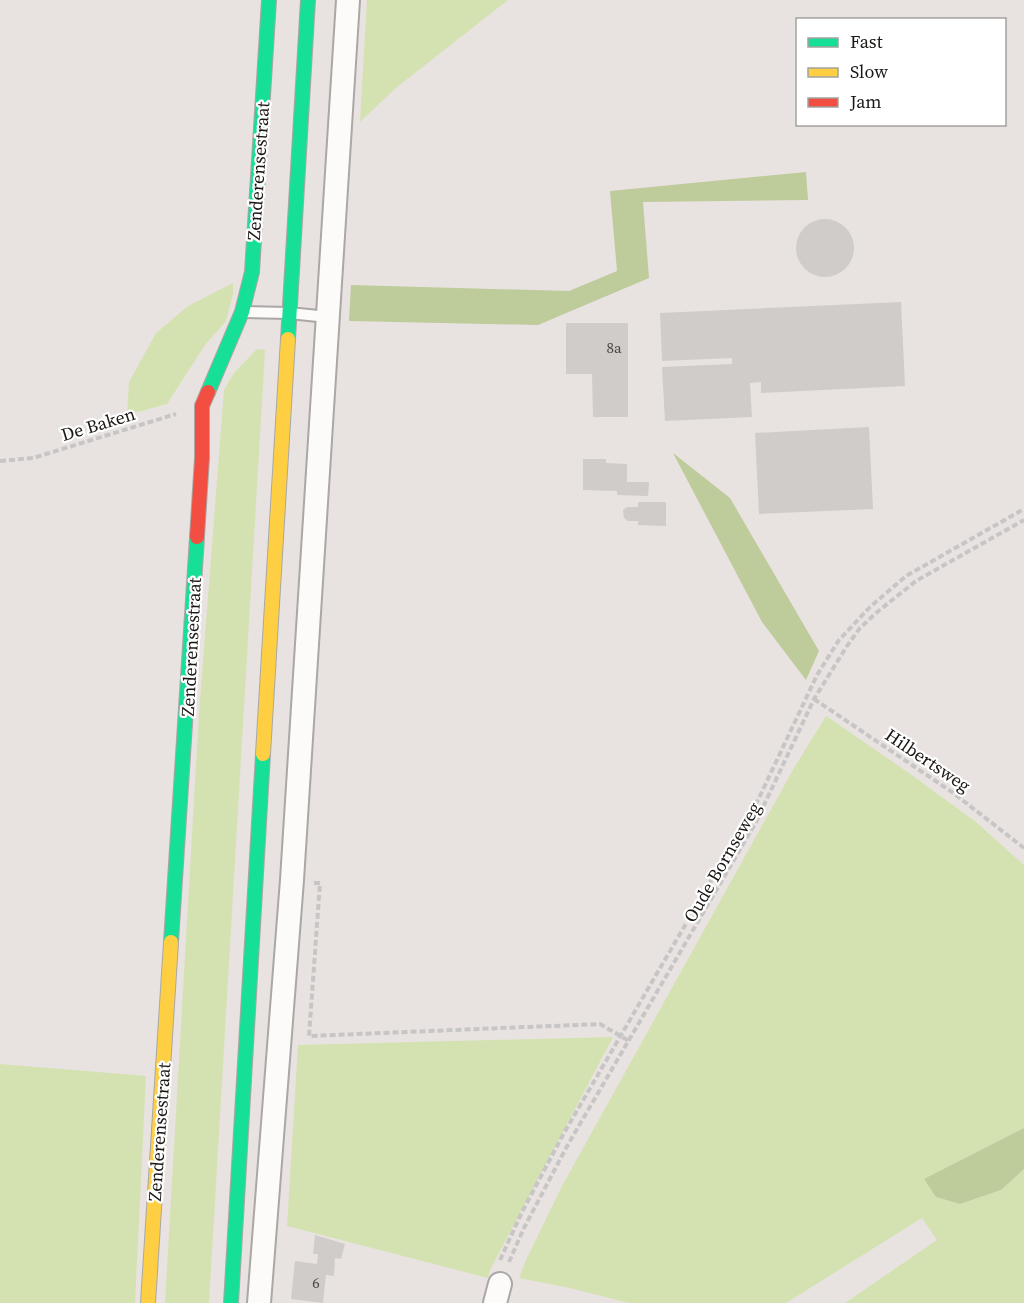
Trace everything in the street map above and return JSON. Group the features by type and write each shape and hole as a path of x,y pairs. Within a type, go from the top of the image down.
{"street":[{"name":"Zenderensestraat","path":"148,1303 202,458 202,406 242,312 252,272 269,0"},
{"path":"231,1303 308,0"},
{"path":"259,1303 292,880 348,0"}],"lane":[{"path":"242,312 328,317"}],"path":[{"name":"De Baken","path":"0,461 33,458 202,406"},
{"name":"Oude Bornseweg","path":"497,1294 499,1262 522,1212 620,1036 734,844 758,800 817,675 839,640 870,607 906,576 1024,509"},
{"name":"Oude Bornseweg","path":"497,1294 524,1228 561,1158 756,822 829,672 860,628 893,597 916,581 1024,520"},
{"name":"Hilbertsweg","path":"814,699 952,792 1024,848"},
{"path":"292,880 320,883 309,1036 600,1024 629,1041"}],"green space":[{"path":"367,0 508,0 397,87 360,122"},
{"path":"806,172 808,200 643,202 649,278 538,325 349,321 351,285 569,291 617,271 610,191"},
{"path":"233,283 233,294 226,321 205,345 167,404 127,415 129,382 156,333 188,306"},
{"path":"257,349 265,350 209,1303 165,1303 199,713 224,390 234,373"},
{"path":"673,453 730,498 819,651 806,680 762,622"},
{"path":"826,716 976,822 1024,865 1024,1128 925,1179 936,1197 960,1204 1001,1190 1024,1169 1024,1303 845,1303 937,1240 922,1218 786,1303 629,1303 519,1278 562,1186 794,768"},
{"path":"613,1037 490,1270 488,1278 287,1226 298,1045"},
{"path":"0,1064 146,1076 135,1303 0,1303"},
{"path":"1024,1128 1024,1169 1001,1190 960,1204 936,1197 924,1179"}],"building":[{"path":"825,219 836,221 849,232 854,248 852,259 841,272 825,277 814,275 801,264 796,248 798,237 809,224"},
{"path":"901,302 905,386 761,393 761,382 750,383 752,417 665,421 662,367 732,364 732,358 662,361 660,313"},
{"path":"566,323 628,323 628,417 593,417 592,374 566,374"},
{"path":"869,427 873,509 759,514 755,433"},
{"path":"583,459 606,459 606,463 627,464 627,482 649,482 648,496 617,495 617,491 583,490"},
{"path":"638,502 666,502 666,526 638,525 638,521 628,521 624,518 623,510 627,507 638,507"},
{"path":"315,1235 345,1244 341,1259 335,1258 334,1276 326,1275 323,1303 291,1299 295,1261 317,1264 318,1254 313,1254"}],"traffic: fast":[{"path":"208,392 242,312 252,272 269,0"},
{"path":"288,339 308,0"},
{"path":"171,942 197,537"},
{"path":"231,1303 263,754"}],"traffic: slow":[{"path":"263,754 288,339"},
{"path":"148,1303 171,942"}],"traffic: jam":[{"path":"197,537 202,458 202,406 208,392"}]}
